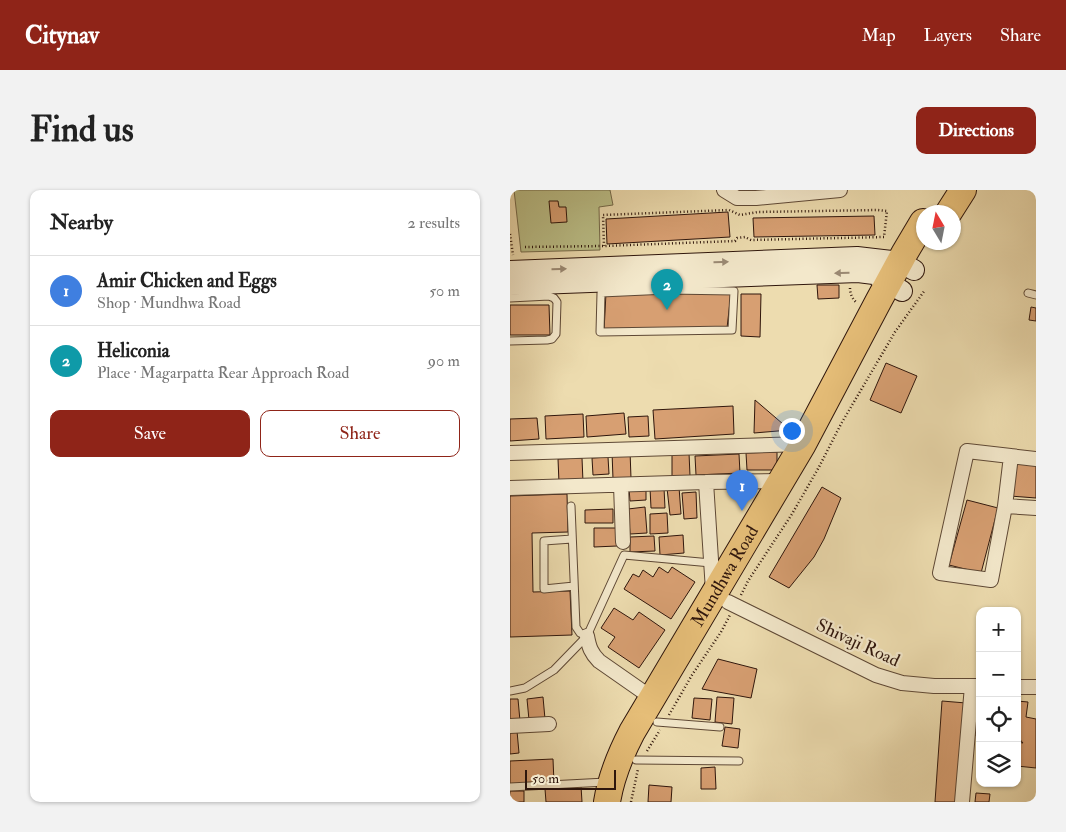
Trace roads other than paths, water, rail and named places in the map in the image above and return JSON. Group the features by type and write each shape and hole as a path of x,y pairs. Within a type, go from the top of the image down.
{"highway":[{"path":"933,205 943,190"},
{"path":"953,205 963,190"},
{"name":"Mundhwa Road","path":"614,795 630,775 658,714 814,457 848,396 906,279 916,247"},
{"name":"Mundhwa Road","path":"726,601 781,481 926,250"},
{"name":"Mundhwa Road","path":"614,795 614,770 622,749 658,714"}],"street":[{"path":"724,190 737,198 840,190"},
{"path":"513,278 857,257 906,279"},
{"path":"513,278 668,285 858,272 906,279"},
{"path":"510,453 803,444"},
{"path":"1011,456 1005,506 991,580 940,573 967,451 1011,456 1036,459"},
{"path":"510,488 781,481"},
{"path":"706,482 711,563 726,601"},
{"path":"621,485 623,542"},
{"path":"1005,506 1036,508"},
{"name":"Shivaji Road","path":"726,601 876,675 902,683 934,686 976,686"},
{"path":"587,636 589,648 598,661 658,714"},
{"path":"962,802 976,686"},
{"path":"1021,687 1036,687"},
{"path":"510,726 549,724"}],"lane":[{"path":"510,340 547,340 552,339 556,334 557,302 554,298 513,278"},
{"path":"668,285 734,291 732,330 600,332 601,292 668,285"},
{"path":"571,506 576,627 580,633 587,636"},
{"path":"572,539 544,541 544,589 574,586"},
{"path":"510,691 525,688 554,670 587,636 624,555 711,563"},
{"path":"658,714 720,727"},
{"path":"638,760 739,761"},
{"path":"510,787 614,795"}],"place":[{"name":"Heliconia","path":"667,310"},
{"name":"Amir Chicken and Eggs","path":"742,511"}]}
